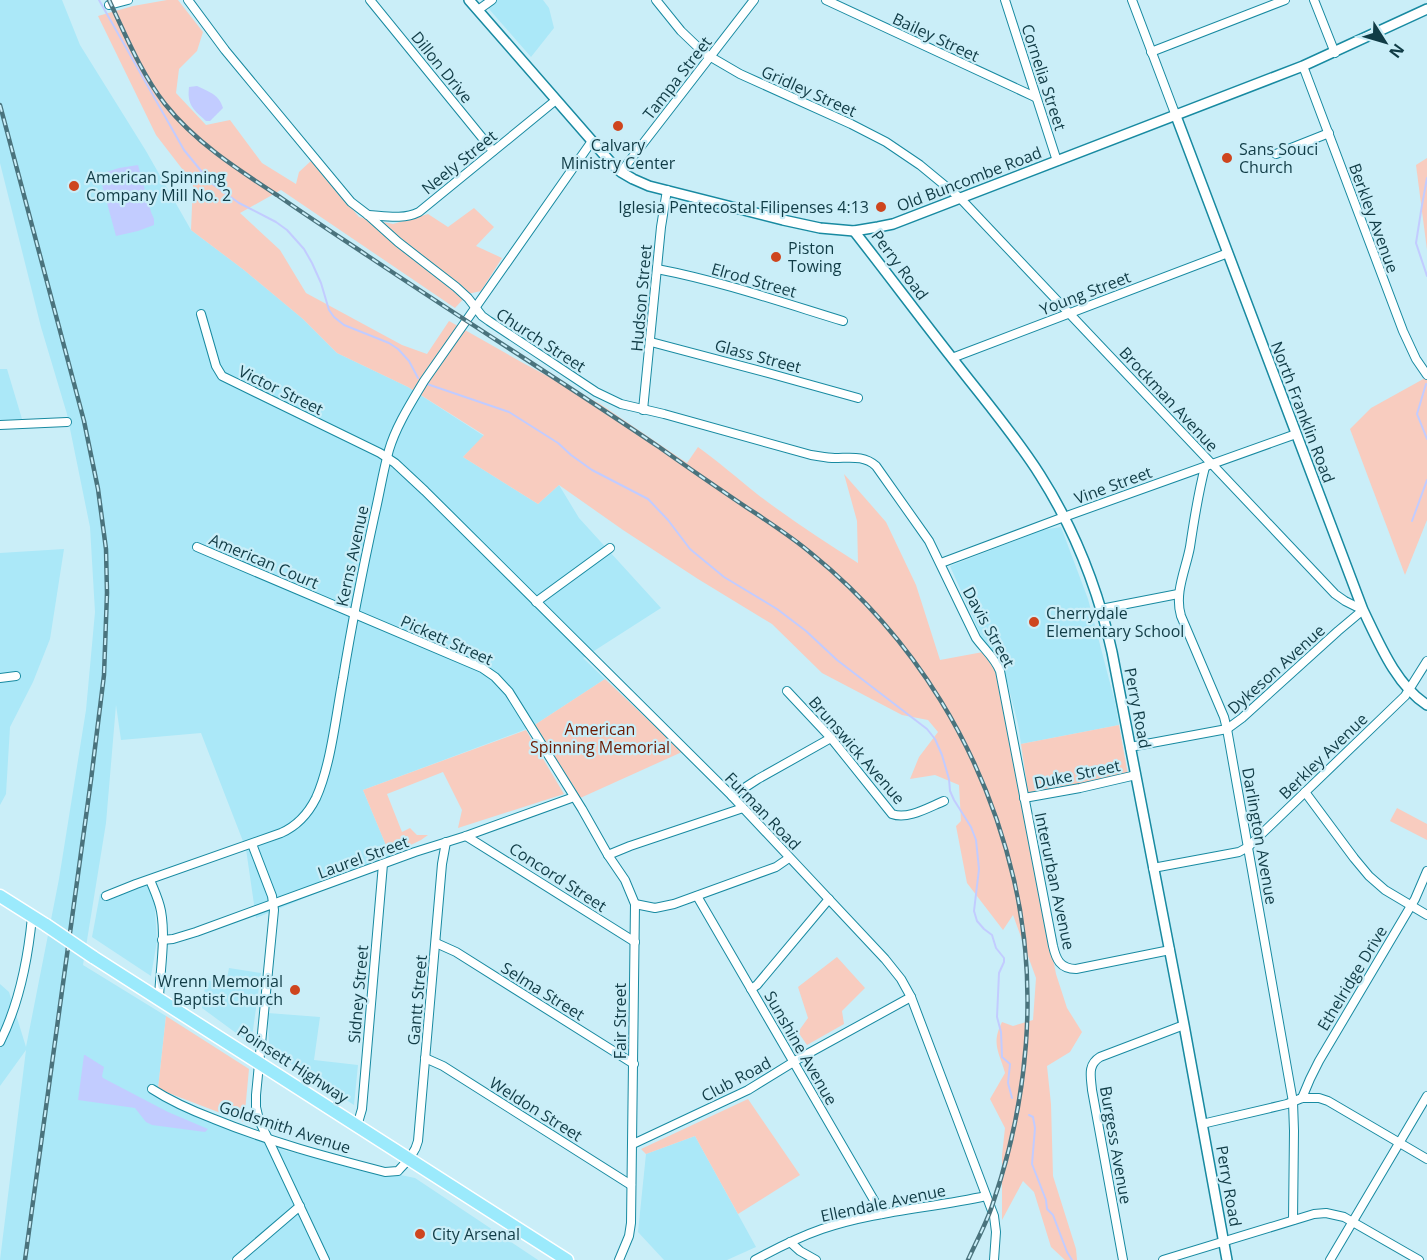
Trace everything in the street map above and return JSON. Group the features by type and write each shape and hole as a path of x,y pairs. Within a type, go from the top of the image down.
{"highway":[{"name":"Poinsett Highway","path":"0,896 567,1260"}],"street":[{"path":"109,6 128,0"},
{"name":"Church Street","path":"188,0 221,44 343,193 398,242 456,287 489,321 596,392 621,404 811,455 865,459"},
{"name":"Dillon Drive","path":"370,0 493,151"},
{"name":"Old Buncombe Road","path":"469,0 621,172 638,182 801,224 854,231 893,224 1176,116 1335,53 1427,9"},
{"path":"478,10 492,0"},
{"name":"Gridley Street","path":"656,0 688,38 710,57 740,74 886,142 920,165 960,198"},
{"name":"Tampa Street","path":"621,172 754,0"},
{"name":"Bailey Street","path":"826,0 1035,97"},
{"name":"Cornelia Street","path":"1005,0 1057,161"},
{"path":"1132,0 1176,116"},
{"path":"1151,52 1285,0"},
{"path":"1314,0 1335,53"},
{"name":"Berkley Avenue","path":"1303,66 1403,331 1416,359 1427,375"},
{"name":"Neely Street","path":"368,215 407,217 419,212 556,100"},
{"name":"North Franklin Road","path":"1176,116 1363,610 1397,673 1416,698 1427,705"},
{"path":"1276,154 1329,133"},
{"name":"Kerns Avenue","path":"106,896 281,833 294,826 308,812 317,796 328,759 354,613 387,458 394,437 424,381 592,141"},
{"name":"Hudson Street","path":"643,410 661,227 667,190"},
{"name":"Brockman Avenue","path":"960,198 1209,466 1335,594 1363,610"},
{"name":"Perry Road","path":"854,231 1027,456 1052,494 1086,565 1112,652 1227,1260"},
{"name":"Young Street","path":"952,358 1228,253"},
{"name":"Elrod Street","path":"657,269 743,290 843,321"},
{"name":"Victor Street","path":"201,314 216,366 222,376 387,458"},
{"name":"Glass Street","path":"651,342 858,399"},
{"path":"0,425 67,422"},
{"name":"Vine Street","path":"941,563 1296,434"},
{"name":"Furman Road","path":"387,458 425,491 732,796 885,958 901,979 911,997 994,1216 996,1224 994,1260"},
{"name":"Davis Street","path":"865,459 876,466 916,521 941,563 976,638 996,662 1000,671 1024,798"},
{"name":"Darlington Avenue","path":"1209,466 1197,501 1178,594 1178,606 1227,729 1293,1102 1293,1220"},
{"name":"American Court","path":"197,547 354,613"},
{"path":"536,602 610,548"},
{"path":"1101,609 1178,594"},
{"name":"Dykeson Avenue","path":"1130,747 1227,729 1363,610"},
{"name":"Pickett Street","path":"354,613 482,668 495,677 509,692 574,797"},
{"name":"Berkley Avenue","path":"1153,868 1239,852 1248,847 1405,696 1427,661"},
{"path":"0,678 16,676"},
{"name":"Brunswick Avenue","path":"787,691 831,738 892,814 906,815 944,801"},
{"path":"732,796 831,738"},
{"name":"Duke Street","path":"1024,798 1136,775"},
{"path":"1305,792 1369,876 1384,890 1427,915"},
{"name":"Laurel Street","path":"162,940 196,932 574,797"},
{"name":"Fair Street","path":"574,797 625,880 635,904 630,1231 619,1260"},
{"name":"Interurban Avenue","path":"1024,798 1053,946 1060,964 1076,969 1170,950"},
{"path":"608,855 743,808"},
{"name":"Concord Street","path":"466,836 635,942"},
{"name":"Gantt Street","path":"410,1159 418,1141 442,864 446,842"},
{"path":"252,844 274,904 256,1107 259,1120 325,1260"},
{"path":"635,904 650,908 667,906 776,867 789,858"},
{"name":"Sidney Street","path":"357,1126 362,1109 383,864"},
{"name":"Ethelridge Drive","path":"1302,1098 1319,1061 1411,905 1427,872"},
{"path":"150,879 157,895 162,924 159,998"},
{"name":"Sunshine Avenue","path":"697,896 882,1214"},
{"path":"751,989 758,985 829,899"},
{"path":"0,1042 11,1017 20,986 30,940 32,917"},
{"name":"Selma Street","path":"436,943 456,952 634,1064"},
{"name":"Club Road","path":"633,1144 748,1090 911,997"},
{"name":"Burgess Avenue","path":"1123,1260 1092,1090 1091,1067 1100,1057 1184,1024"},
{"name":"Weldon Street","path":"425,1058 443,1066 631,1185"},
{"name":"Goldsmith Avenue","path":"153,1089 199,1113 245,1132 309,1152 389,1173 398,1171 410,1159"},
{"path":"1330,1260 1427,1096"},
{"path":"1202,1124 1302,1098 1319,1098 1328,1101 1427,1160"},
{"name":"Ellendale Avenue","path":"755,1260 822,1229 882,1214 986,1196"},
{"path":"237,1260 300,1206"},
{"path":"1163,1260 1293,1220 1326,1213 1339,1215 1353,1222 1419,1260"},
{"path":"790,1242 816,1260"}],"shaded area":[{"path":"0,0 62,0 80,45 146,151 191,230 303,319 337,353 408,387 484,436 463,457 538,504 559,485 579,518 661,608 583,658 605,679 533,726 363,790 393,862 256,918 246,849 201,733 121,740 116,705 106,823 83,965 166,1016 158,1089 286,1151 415,1178 538,1260 239,1260 237,1255 230,1260 0,1260 26,1050 0,1086 0,984 9,992 26,1047 59,879 86,710 95,612 90,527 67,414 41,327 0,163"},
{"path":"481,0 543,0 549,8 554,28 531,57"},
{"path":"197,86 216,96 223,108 210,121 201,117 190,103 189,87"},
{"path":"138,165 154,225 116,236 100,174"},
{"path":"0,369 7,369 22,419 0,420"},
{"name":"Cherrydale Elementary School","path":"1061,527 1088,599 1119,725 1021,744 1002,662 982,638 950,566 1042,530"},
{"path":"64,549 50,639 33,682 10,727 6,794 0,805 0,553"},
{"path":"153,880 157,941 151,976 92,937 100,894"},
{"path":"229,968 261,973 251,1044 202,1008 206,980 226,984"},
{"path":"268,1013 320,1017 314,1060 358,1065 354,1105 269,1049"},
{"path":"84,1055 104,1067 103,1078 168,1112 208,1129 205,1132 152,1125 146,1122 135,1108 78,1100"},
{"path":"695,1136 756,1247 727,1260 664,1260 638,1232 646,1154"}],"green space":[{"path":"178,0 203,32 197,51 179,69 176,93 206,125 230,120 262,163 296,184 299,172 312,160 359,217 393,224 428,214 448,227 474,208 494,227 476,246 502,258 481,291 468,294 455,308 281,190 240,213 280,250 306,293 402,345 427,354 449,321 600,404 687,463 698,447 757,494 858,563 857,521 844,474 886,522 916,585 940,660 983,652 988,658 999,681 1003,698 1056,974 1067,1008 1082,1032 1070,1052 1047,1066 1051,1104 1053,1176 1076,1249 1077,1260 1065,1260 1051,1247 1034,1192 1023,1181 1002,1220 1002,1155 1005,1128 990,1099 1005,1073 997,1048 997,1036 1002,1022 1013,1026 1033,1020 1036,978 1013,915 1003,930 967,883 956,826 961,821 959,785 935,775 910,779 919,757 938,732 928,720 902,715 822,673 772,624 698,579 559,485 538,504 463,457 484,435 408,387 337,353 303,319 191,230 193,183 156,135 98,16 133,6"},
{"path":"1427,158 1427,250 1416,165"},
{"path":"1427,377 1427,520 1405,575 1350,429 1371,408"},
{"name":"American Spinning Memorial","path":"605,679 682,752 578,799 533,726"},
{"path":"1119,725 1128,775 1028,793 1021,744"},
{"path":"526,730 564,794 458,828 462,810 443,772 387,794 402,832 410,828 417,835 428,835 390,855 363,790"},
{"path":"1397,808 1427,824 1427,840 1390,821"},
{"path":"837,957 865,988 842,1011 844,1024 807,1045 798,1032 808,1018 798,987"},
{"path":"166,1016 249,1069 244,1122 158,1089"},
{"path":"748,1099 800,1175 738,1214 695,1136 646,1154 641,1149"}],"waterway":[{"path":"99,0 184,150 211,183 239,203 287,230 304,249 312,263 329,310 334,317 344,325 389,343 398,349 409,361 418,378"},
{"path":"1427,178 1416,243 1427,276"},
{"path":"427,384 509,412 558,443 592,470 648,499 668,520 690,549 724,577 777,609 806,631 837,660 927,729 935,739 942,755 950,791 976,840 979,869 974,911 977,921 992,935 996,948 1004,958 999,973 997,1017 1001,1032 1002,1057 1010,1064 1008,1083 1012,1098"},
{"path":"1426,384 1417,414 1427,439"},
{"path":"1412,521 1427,480"},
{"path":"1029,1115 1033,1117 1035,1128 1032,1164 1046,1200 1047,1209 1053,1215 1072,1260"}],"railway":[{"path":"109,0 134,54 156,92 177,118 203,143 247,175 623,423 787,535 849,587 883,622 913,660 940,700 964,742 984,786 1001,832 1014,880 1022,921 1026,962 1028,1003 1026,1044 1014,1126 992,1206 968,1260"},
{"path":"0,105 84,421 98,489 106,549 107,593 104,675 25,1260"}],"place":[{"name":"Calvary Ministry Center","path":"618,126"},
{"name":"Sans Souci Church","path":"1227,158"},
{"name":"American Spinning Company Mill No. 2","path":"74,186"},
{"name":"Iglesia Pentecostal Filipenses 4:13","path":"881,207"},
{"name":"Piston Towing","path":"776,257"},
{"name":"Cherrydale Elementary School","path":"1034,622"},
{"name":"Wrenn Memorial Baptist Church","path":"295,990"},
{"name":"City Arsenal","path":"420,1234"}]}
